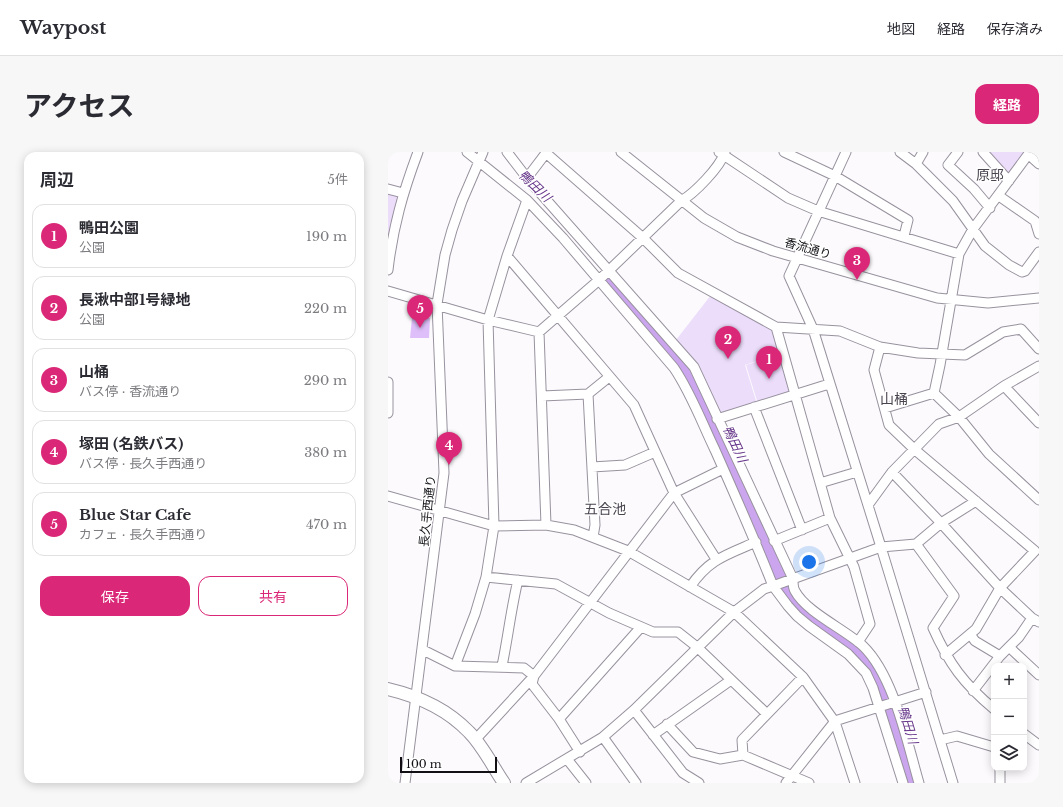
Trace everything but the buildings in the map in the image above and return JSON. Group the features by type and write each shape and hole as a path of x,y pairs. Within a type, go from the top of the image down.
{"main road":[{"path":"388,688 433,705 452,717 475,740 504,783"}],"street":[{"path":"388,270 390,241 402,193 418,152"},
{"path":"467,152 527,200 599,280 682,379 756,542 773,586 797,616 856,661 870,680 880,707 902,783"},
{"name":"長久手西通り","path":"405,783 423,650 444,473 437,304 445,255 452,230 462,201 483,152"},
{"path":"507,152 527,178 694,367 792,579 795,591 809,607 858,642 881,670 919,783"},
{"name":"香流通り","path":"621,152 704,218 737,236 797,258 937,298 988,303 1039,298"},
{"path":"784,152 835,176 908,220 904,236"},
{"path":"846,152 789,276 813,329 829,384 882,547 953,783"},
{"path":"900,152 916,164 953,201 985,246 1009,265 1022,272 1025,271 1039,252"},
{"path":"916,164 923,152"},
{"path":"958,152 948,165 974,189 990,208"},
{"path":"983,152 1009,181"},
{"path":"527,178 546,153 643,238 678,273 776,328 840,331 880,347 918,353 965,355 1003,332 1021,329 1039,349"},
{"path":"538,332 599,280 681,201 690,196 722,153 788,198 818,211 959,254"},
{"path":"934,393 959,254 974,229 1029,154 1039,164"},
{"path":"388,189 402,193"},
{"path":"999,196 1035,221 1039,234"},
{"path":"456,666 475,614 486,577 494,526 488,320 507,256 527,200"},
{"path":"507,256 634,405 654,452 674,493 716,559"},
{"path":"388,291 488,320 538,332"},
{"path":"776,328 830,518 854,567 870,624 858,642"},
{"path":"538,332 542,396 546,525"},
{"path":"880,347 874,370 890,425 914,449 1038,551 1000,588 976,629 945,655"},
{"path":"868,505 892,472 939,424 959,417 1004,386 1039,366"},
{"path":"542,396 588,394 609,377"},
{"path":"388,382 388,413"},
{"path":"717,418 829,384"},
{"path":"1004,386 1039,423"},
{"path":"885,408 934,393"},
{"path":"934,393 959,417 989,454 1039,500"},
{"path":"588,394 595,525 593,537"},
{"path":"754,407 802,530"},
{"path":"592,467 625,465 654,452"},
{"path":"475,740 534,676 628,551 674,493 723,469"},
{"path":"820,483 857,472"},
{"path":"892,472 1000,588 1036,620 1000,656 973,691"},
{"path":"388,496 494,526 546,525 574,530 628,551 734,612 803,677 835,722 855,783"},
{"path":"526,783 603,737 634,710 734,612 764,589 882,547 916,544 941,523 976,501"},
{"path":"774,541 830,518"},
{"path":"690,587 697,577 716,559 756,542"},
{"path":"916,544 954,596 933,628 945,655 973,691 991,706"},
{"path":"486,577 556,584 610,613 653,632 678,632 697,647 768,714"},
{"path":"502,666 509,632 510,615 518,580"},
{"path":"559,719 641,627"},
{"path":"970,634 975,641 1000,656"},
{"path":"1009,647 1039,675"},
{"path":"423,650 456,666 502,666 524,668 534,676"},
{"path":"534,676 532,684 559,719 580,752"},
{"path":"743,755 742,740 803,677"},
{"path":"653,735 731,680"},
{"path":"789,780 835,722 841,718 893,704 926,692"},
{"path":"634,710 683,773 699,783"},
{"path":"667,724 693,752 720,759 743,755 789,780 809,783"},
{"path":"1025,735 1037,744"},
{"path":"940,740 957,736 991,746"},
{"path":"603,737 636,783"},
{"path":"1027,746 1037,744"},
{"path":"567,759 586,783"},
{"path":"1000,771 1000,783"}],"shaded area":[{"path":"990,152 1025,152 1009,175"},
{"path":"388,193 398,196 389,236 388,236"},
{"path":"711,295 775,329 781,353 745,365 757,404 718,413 697,364 676,340"},
{"path":"782,354 792,393 758,404 746,365"}],"waterway":[{"name":"鴨田川","path":"607,284 686,372 786,589 810,616 821,626 857,652 866,660 873,670 886,700 911,783"}],"place":[{"name":"山桶","path":"857,280"},
{"name":"Blue Star Cafe","path":"420,328"},
{"name":"長湫中部1号緑地","path":"728,359"},
{"name":"鴨田公園","path":"769,379"},
{"name":"塚田 (名鉄バス)","path":"449,465"}],"district":[{"name":"原邸","path":"990,175"},
{"name":"山桶","path":"894,399"},
{"name":"五合池","path":"605,509"}]}
